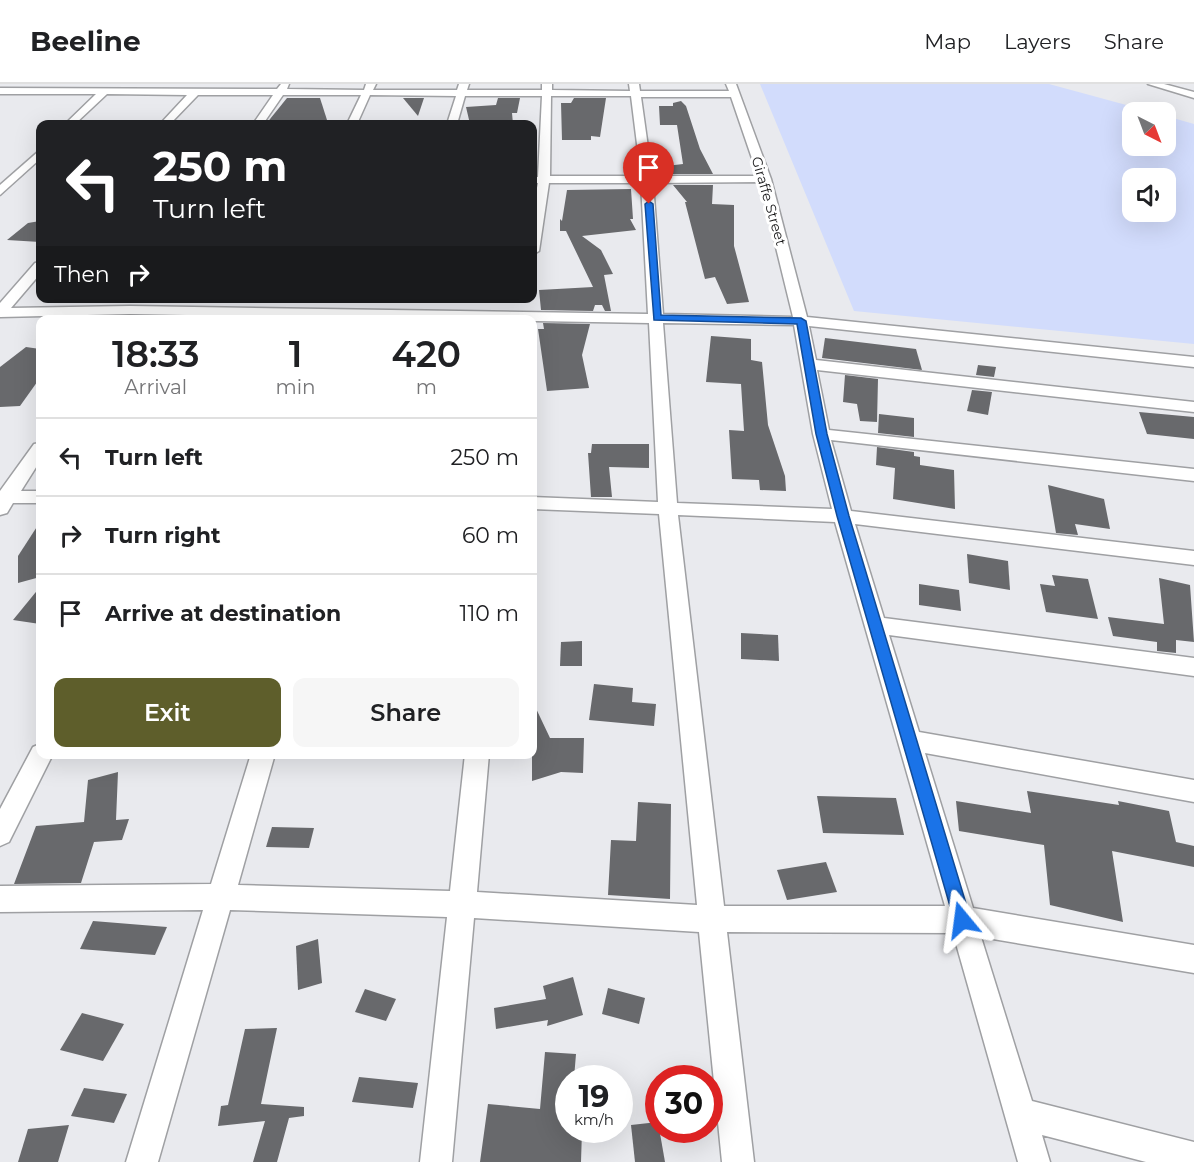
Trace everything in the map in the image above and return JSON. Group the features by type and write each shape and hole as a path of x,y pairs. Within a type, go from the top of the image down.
{"street":[{"path":"62,92 71,84"},
{"path":"150,92 159,84"},
{"path":"208,93 215,84"},
{"path":"1153,84 1194,95"},
{"path":"261,120 282,88"},
{"path":"0,91 208,93 282,88 732,89"},
{"path":"354,120 369,88"},
{"path":"453,120 463,88"},
{"path":"547,88 538,180 765,179"},
{"path":"634,89 647,181 668,509 738,1162"},
{"name":"Giraffe Street","path":"732,89 765,179 801,321 821,434 843,516 1034,1162"},
{"path":"0,103 14,91"},
{"path":"74,120 104,92"},
{"path":"169,120 194,93"},
{"path":"0,191 36,157"},
{"path":"0,179 32,179"},
{"path":"0,313 36,271"},
{"path":"0,313 130,309 241,315"},
{"path":"537,318 801,321 1194,362"},
{"path":"807,364 1194,407"},
{"path":"821,434 1194,476"},
{"path":"3,501 36,454"},
{"path":"3,501 36,497"},
{"path":"537,503 843,516 1194,558"},
{"path":"877,625 1194,667"},
{"path":"911,741 1194,791"},
{"path":"0,834 38,759"},
{"path":"142,1162 261,759"},
{"path":"436,1162 476,759"},
{"path":"0,899 220,897 462,903 713,919 962,920 1194,959"},
{"path":"1020,1113 1194,1158"}],"shaded area":[{"path":"760,84 1049,84 1122,104 1122,156 1176,156 1176,119 1194,124 1194,344 854,311"}],"building":[{"path":"287,98 320,98 327,120 269,120"},
{"path":"403,98 424,98 418,116"},
{"path":"498,98 520,98 517,113 512,113 513,120 469,120 466,107 496,105"},
{"path":"574,98 606,98 600,137 591,136 591,140 562,140 561,103 571,103"},
{"path":"681,101 686,106 700,149 713,174 664,174 658,167 683,164 677,125 660,125 659,106 673,106 673,103"},
{"path":"673,185 713,185 712,204 734,205 734,246 749,302 727,304 715,277 705,279 685,202 687,202"},
{"path":"631,189 633,219 630,219 636,230 582,236 601,250 613,274 604,275 611,311 605,311 602,305 595,305 593,311 541,310 539,290 593,287 566,231 560,231 560,219 562,221 567,190"},
{"path":"36,222 36,242 7,240 28,223"},
{"path":"543,323 590,324 582,355 589,388 547,391 538,329 544,329"},
{"path":"711,336 751,339 751,360 762,362 768,425 785,476 786,491 760,490 759,480 732,479 729,430 744,431 741,384 706,382"},
{"path":"825,338 916,349 922,370 822,358"},
{"path":"26,347 36,348 36,384 20,406 0,407 0,367"},
{"path":"978,365 996,367 994,377 976,375"},
{"path":"845,375 878,379 877,422 860,421 857,404 843,402"},
{"path":"972,390 992,392 988,415 967,411"},
{"path":"1139,412 1194,417 1194,439 1147,434"},
{"path":"879,414 914,418 914,437 878,433"},
{"path":"592,444 649,444 649,468 609,467 612,497 591,497 588,453 591,453"},
{"path":"877,447 914,452 914,456 920,457 920,465 954,470 955,509 893,499 895,468 876,465"},
{"path":"1048,485 1104,499 1110,529 1075,524 1078,535 1056,533"},
{"path":"36,528 36,578 18,583 18,556"},
{"path":"967,554 1008,561 1010,590 969,583"},
{"path":"1052,575 1088,579 1098,619 1046,612 1040,584 1055,586"},
{"path":"1159,578 1190,585 1194,642 1176,640 1176,653 1157,651 1157,642 1113,636 1108,617 1164,624"},
{"path":"919,584 959,590 961,611 919,605"},
{"path":"36,592 36,623 13,620"},
{"path":"741,633 778,635 779,661 741,659"},
{"path":"582,641 582,666 560,666 561,642"},
{"path":"594,684 633,688 632,702 656,704 654,726 589,720"},
{"path":"537,711 550,738 584,738 583,773 561,772 532,781 532,759 537,759"},
{"path":"118,772 116,820 129,819 122,840 94,842 81,883 14,884 36,826 84,822 88,780"},
{"path":"1027,791 1119,805 1118,801 1169,811 1176,842 1194,846 1194,867 1112,851 1123,922 1050,905 1044,845 959,831 956,801 1031,813"},
{"path":"817,796 896,798 904,835 823,833"},
{"path":"638,802 671,804 670,899 608,895 611,840 636,841"},
{"path":"272,827 314,828 309,848 266,847"},
{"path":"826,862 837,892 787,900 777,870"},
{"path":"93,921 167,927 155,955 80,949"},
{"path":"318,939 322,983 298,990 296,946"},
{"path":"573,977 583,1015 547,1026 548,1020 496,1029 494,1008 546,999 543,986"},
{"path":"608,988 645,998 639,1024 602,1014"},
{"path":"365,989 396,999 386,1021 355,1012"},
{"path":"82,1013 124,1024 103,1061 60,1050"},
{"path":"277,1028 261,1104 304,1107 304,1116 289,1118 277,1162 253,1162 265,1121 218,1126 221,1106 228,1105 245,1029"},
{"path":"545,1052 576,1054 575,1065 555,1065 555,1143 582,1143 581,1162 480,1162 488,1104 540,1109"},
{"path":"359,1077 418,1083 413,1108 352,1102"},
{"path":"84,1088 127,1094 114,1123 71,1116"},
{"path":"645,1123 645,1143 662,1143 665,1162 635,1162 633,1125"},
{"path":"69,1125 58,1162 18,1162 28,1129"}],"route":[{"path":"649,204 657,318 801,321 821,434 843,516 883,645 962,920"}]}
